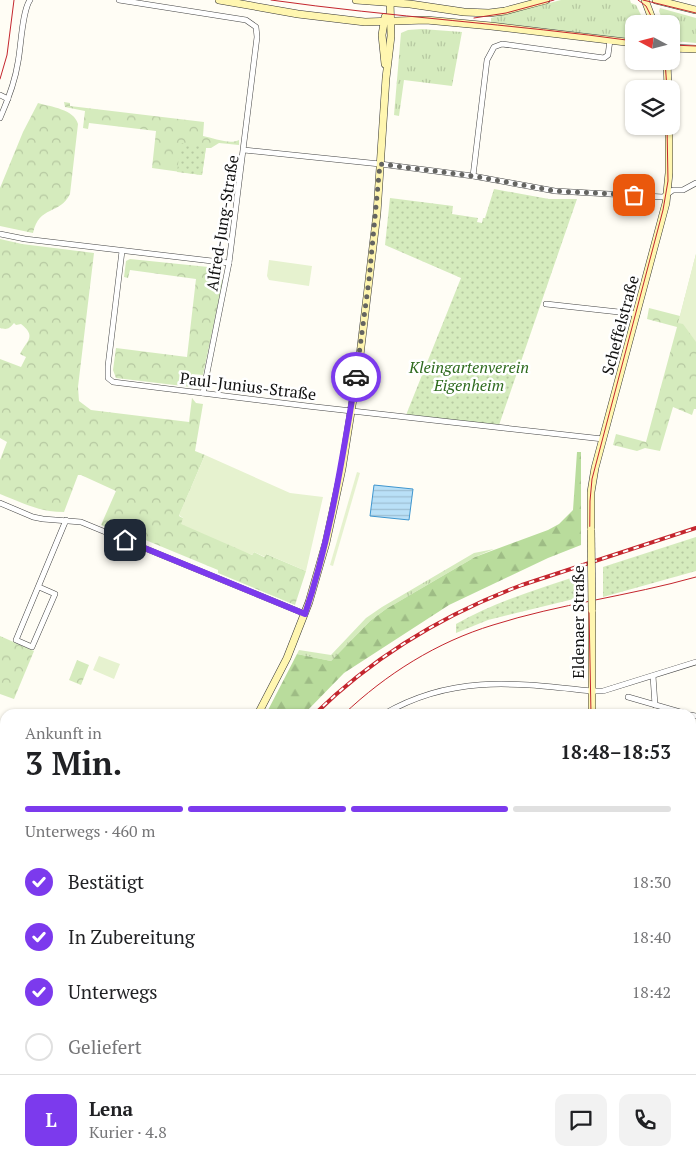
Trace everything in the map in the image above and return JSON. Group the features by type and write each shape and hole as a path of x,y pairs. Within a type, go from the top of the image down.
{"main road":[{"path":"219,0 298,14 369,23 426,20 625,42"},
{"path":"356,0 390,1 464,12 489,13 505,11 546,0"},
{"path":"645,0 651,15"},
{"path":"656,0 696,10"},
{"path":"261,709 284,664 305,614 326,543 342,469 365,313 391,36 387,21 390,1"},
{"path":"680,48 696,49"},
{"name":"Scheffelstraße","path":"591,530 593,479 668,193 669,135"},
{"name":"Eldenaer Straße","path":"591,530 592,709"}],"street":[{"path":"0,118 12,90 26,10 30,0"},
{"path":"119,0 246,20 255,25 257,37 244,150"},
{"path":"473,176 487,60 494,47 502,44 604,58 608,55 610,40"},
{"path":"0,95 8,99"},
{"name":"Alfred-Jung-Straße","path":"203,393 229,263 244,150 473,176 555,191 663,197 673,190 683,190 696,183"},
{"path":"0,234 25,239 229,263"},
{"name":"Paul-Junius-Straße","path":"122,251 108,378 113,382 603,439"},
{"path":"546,304 637,314"},
{"path":"0,503 33,517 81,522 98,528 305,614"},
{"path":"39,587 55,594 32,647 16,640 66,520"},
{"path":"395,709 422,697 472,685 516,684 592,691 608,690 696,662"},
{"path":"653,676 655,705"},
{"path":"628,697 669,709"}],"green space":[{"path":"561,0 630,0 631,3 636,5 641,15 625,15 625,38 491,22 491,18"},
{"path":"660,8 696,18 696,43 680,42 680,15 661,15"},
{"path":"422,29 462,32 452,86 404,80 399,116 394,115 401,33 408,30"},
{"path":"64,102 70,103 70,106 204,122 203,136 227,141 239,140 239,145 219,143 211,148 206,148 202,175 152,168 156,131 89,123 88,129 83,128 85,111 65,107"},
{"path":"38,103 67,112 76,119 78,124 70,194 61,205 40,218 33,233 0,226 0,188 23,132"},
{"path":"181,143 206,146 202,175 177,172"},
{"name":"Kleingartenverein Eigenheim","path":"494,189 549,199 577,199 499,425 406,415 461,278 385,245 390,198 453,206 452,214 478,218 477,222 482,223"},
{"path":"0,239 22,244 94,253 78,387 79,401 91,410 189,422 192,398 196,403 203,404 195,451 205,455 179,516 252,555 254,552 264,557 266,554 306,571 295,605 218,573 218,570 114,527 113,530 101,525 116,491 81,475 78,475 64,512 39,509 0,494 0,460 7,442 0,438 0,359 21,367 26,357 20,354 29,339 29,332 21,324 16,325 14,323 11,327 0,328"},
{"path":"696,254 696,409 694,409 692,415 673,407 660,451 645,448 637,451 613,445 616,434 646,442 677,327 647,319 649,308 680,316"},
{"path":"696,254 696,342 683,324 678,323"},
{"path":"130,259 218,268 217,279 223,280 203,375 192,374 191,387 116,378 113,370 116,348 187,357 196,279 130,270 128,278 124,277 126,261"},
{"path":"269,260 312,266 309,286 269,280 267,276"},
{"path":"577,452 581,452 581,545 548,558 449,605 344,673 309,709 269,709 297,654 331,661 370,621 386,609 475,557 548,530 559,524 573,510"},
{"path":"205,455 290,493 323,497 306,571 266,554 265,557 254,552 252,555 181,524 183,518 179,515"},
{"path":"357,472 360,473 333,566 330,565"},
{"path":"696,537 696,571 603,597 603,567"},
{"path":"494,549 475,557 386,609 370,621 331,661 297,654 299,650 331,655 366,618 382,607 474,553"},
{"path":"583,574 582,597 488,620 456,633 456,624 486,609"},
{"path":"0,636 34,651 14,699 0,694"},
{"path":"99,656 120,664 114,679 93,670"},
{"path":"77,660 89,665 81,685 69,680"}],"water":[{"path":"374,485 413,489 409,520 370,516"}],"tram line":[{"path":"0,79 7,55 14,0"},
{"path":"271,0 625,40"},
{"path":"474,18 506,13 554,0"},
{"path":"638,0 646,6 650,15"},
{"path":"643,0 696,13"},
{"path":"680,45 696,46"},
{"path":"666,70 666,80"},
{"path":"591,709 589,610 592,479 663,210 668,181 667,135"},
{"path":"349,709 377,686 413,661 452,640 472,632 543,611 645,590 696,577"}],"railway":[{"path":"320,709 361,673 386,655 465,609 522,585 696,528"}],"way so far":[{"path":"356,377 377,213 380,164 473,176 555,191 634,195"}],"route":[{"path":"125,540 305,614 326,543 342,469 356,377"}]}
